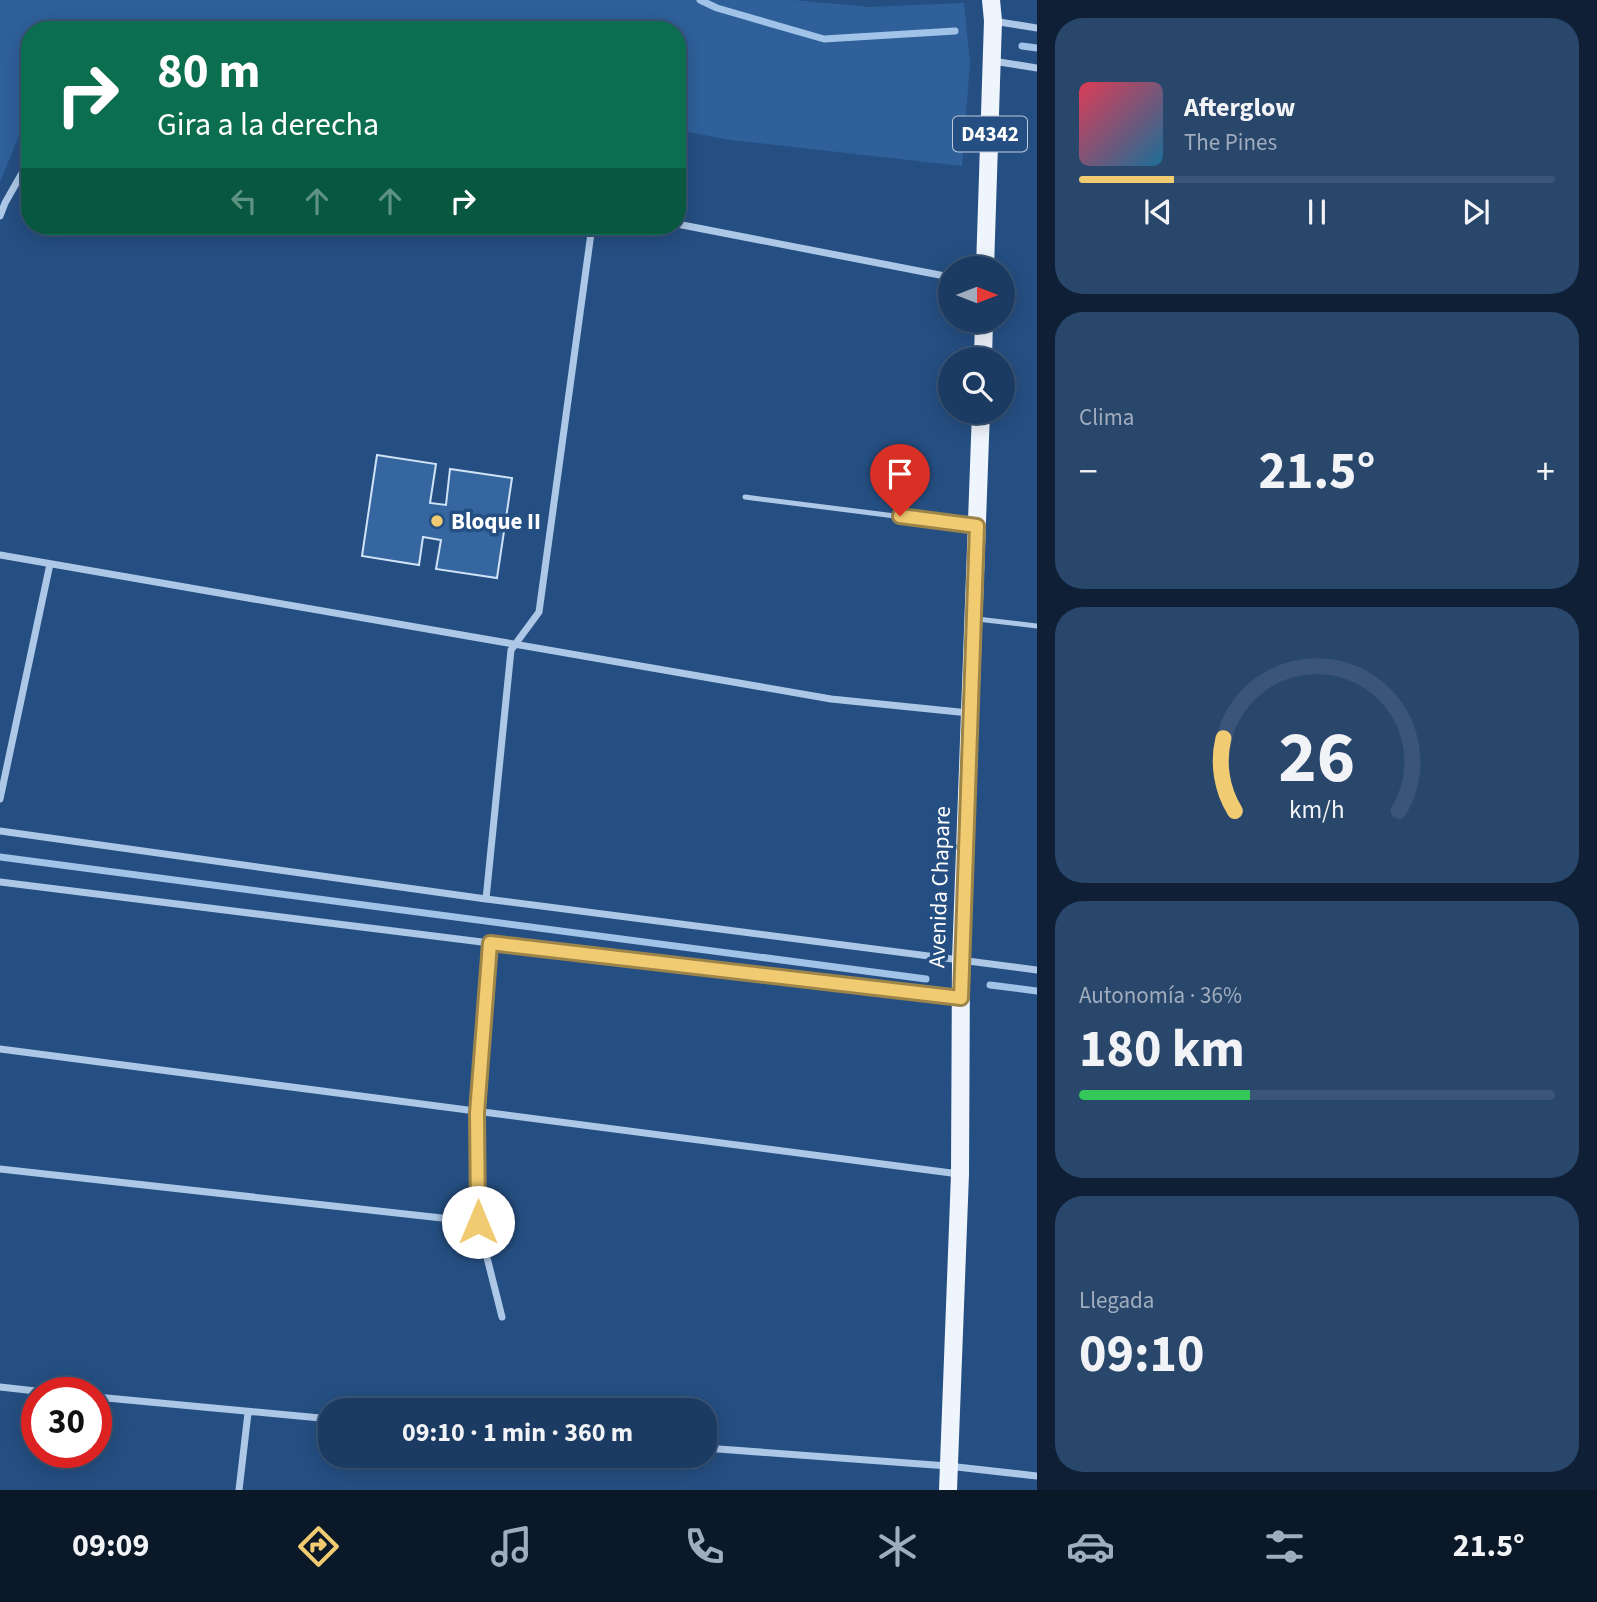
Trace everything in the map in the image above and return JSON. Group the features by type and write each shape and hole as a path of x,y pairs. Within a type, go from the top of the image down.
{"main road":[{"name":"D4342","path":"985,256 993,22 991,0"},
{"name":"Avenida Chapare","path":"948,1490 960,1174 961,960 981,424"}],"street":[{"path":"993,22 1037,28"},
{"path":"992,61 1037,68"},
{"path":"0,216 21,175"},
{"path":"686,226 938,275"},
{"path":"486,899 511,650 539,612 591,235"},
{"path":"0,555 831,699 970,713"},
{"path":"0,799 50,564"},
{"path":"0,831 486,899 1037,970"},
{"path":"0,882 961,998"},
{"path":"490,943 477,1113 478,1222 502,1317"},
{"path":"0,1049 960,1174"},
{"path":"0,1169 478,1222"},
{"path":"0,1387 21,1389"},
{"path":"112,1399 318,1418"},
{"path":"239,1490 247,1413"},
{"path":"717,1449 948,1466 1037,1476"}],"lane":[{"path":"745,497 977,526"},
{"path":"974,619 1037,626"}],"shaded area":[{"path":"0,0 794,0 869,7 964,3 970,62 962,166 730,140 686,132 686,21 21,21 21,131 0,182"}],"building":[{"name":"Bloque II","path":"377,455 436,464 430,503 446,505 450,469 512,478 497,578 436,569 441,540 423,537 419,565 362,556"}],"waterway":[{"path":"700,0 717,8 824,39 955,31"},
{"path":"1022,46 1037,48"},
{"path":"0,857 926,979"},
{"path":"990,985 1037,991"}],"place":[{"name":"Bloque II","path":"437,521"}],"route":[{"path":"478,1222 477,1113 490,943 961,998 977,526 900,516"}]}
